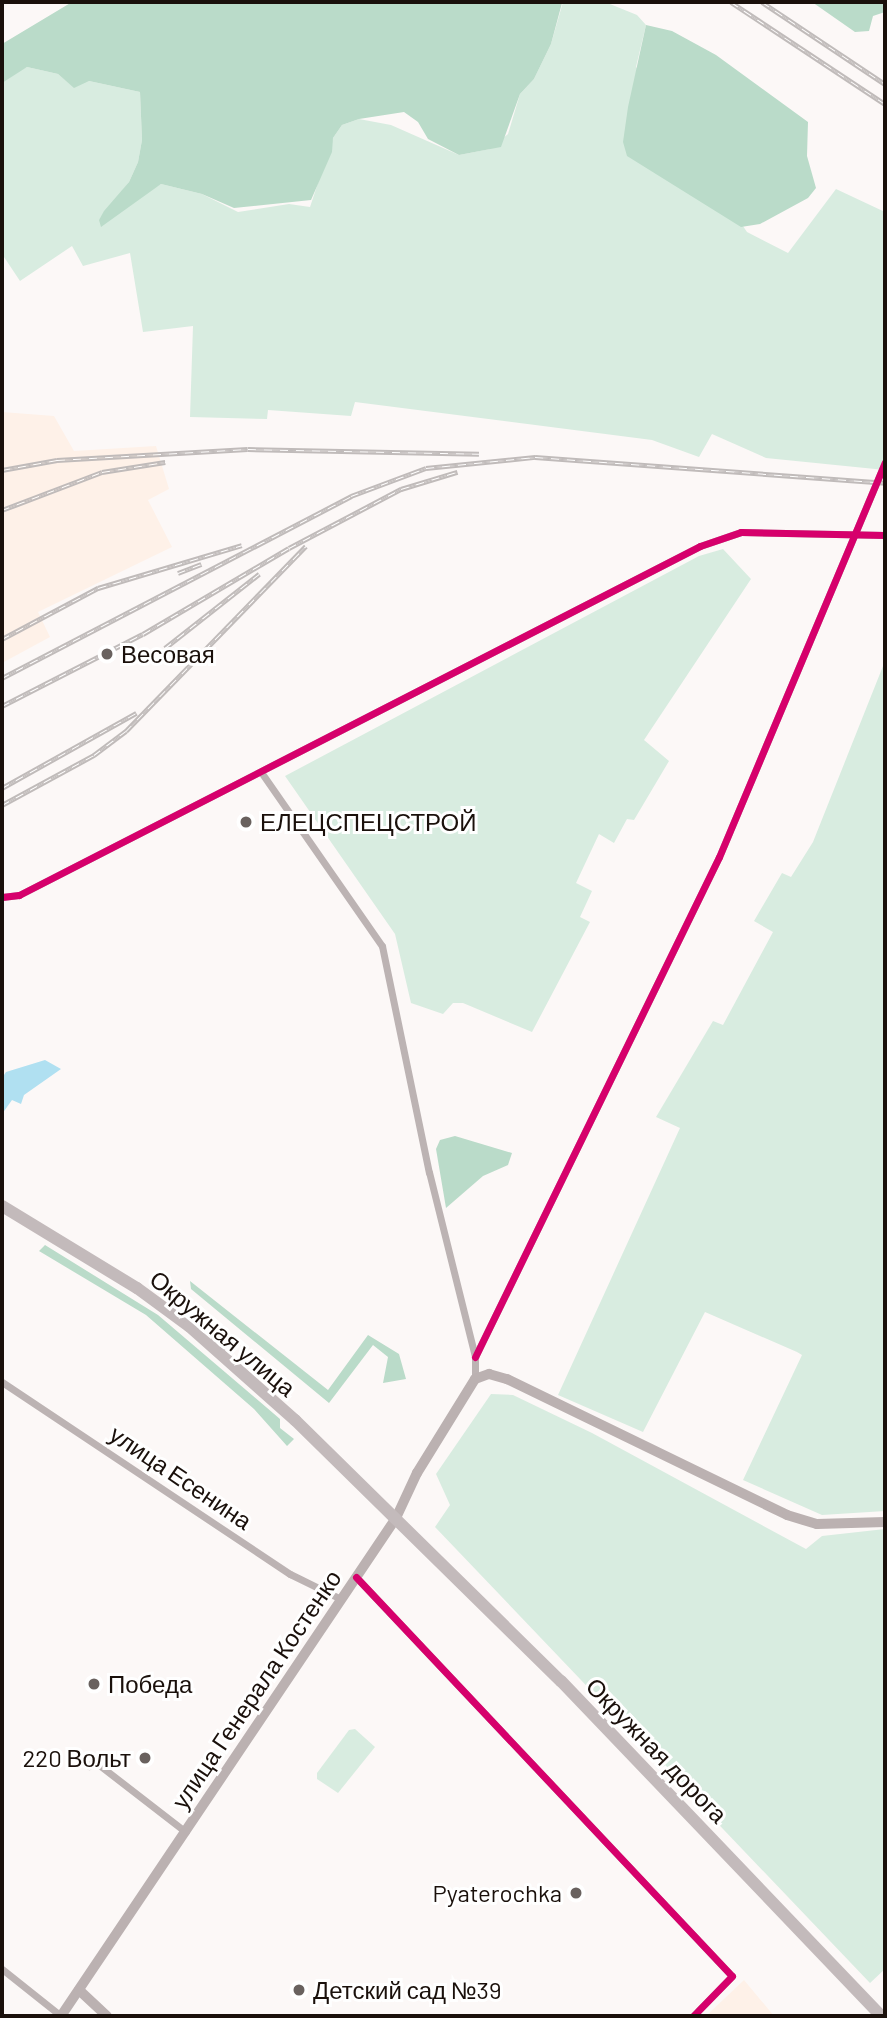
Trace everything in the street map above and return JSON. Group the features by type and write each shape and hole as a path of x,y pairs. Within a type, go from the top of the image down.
{"highway":[{"name":"Окружная улица","path":"2,1206 97,1262 188,1326 396,1518"},
{"name":"Окружная дорога","path":"396,1518 561,1681 881,2016"}],"street":[{"path":"475,1357 719,857 885,462"},
{"path":"2,897 19,895 700,546 741,532 857,533 885,536"},
{"path":"261,772 382,946 429,1172 475,1357 475,1379 489,1374 507,1379 787,1515 817,1524 885,1522"},
{"name":"улица Генерала Костенко","path":"61,2016 396,1518 417,1473 475,1379"},
{"name":"улица Есенина","path":"2,1382 290,1574 341,1599"},
{"path":"356,1577 732,1976 693,2016"},
{"path":"89,1766 94,1761 186,1832"},
{"path":"2,1969 61,2016"},
{"path":"79,1990 107,2016"}],"shaded area":[{"path":"2,412 54,416 74,451 156,446 169,489 148,500 172,547 38,612 50,637 2,663"},
{"path":"744,1980 774,2016 706,2016"}],"green space":[{"path":"72,2 562,3 551,44 534,79 520,94 501,147 459,155 428,139 418,122 404,112 359,119 342,125 333,138 332,152 311,200 234,208 202,194 161,184 101,227 99,220 104,211 129,182 138,162 142,140 140,92 89,81 74,88 58,74 27,67 2,83 2,44"},
{"path":"563,2 605,2 637,15 646,25 636,67 747,232 788,253 836,189 885,212 885,470 766,458 712,434 699,457 652,440 355,402 351,416 268,410 267,419 190,417 193,326 143,332 130,253 83,266 72,246 20,281 2,254 2,83 12,74 27,67 58,74 70,84 89,81 140,92 142,140 138,162 129,182 99,220 161,184 202,194 238,212 289,204 310,207 333,138 342,125 359,119 391,125 459,155 490,149 508,134 520,94 534,79 551,44"},
{"path":"812,2 885,2 885,12 873,16 869,31 855,32"},
{"path":"646,25 672,31 716,55 808,122 807,156 816,188 808,198 760,224 741,227 627,156 623,142 628,107"},
{"path":"723,549 751,579 644,740 669,761 634,820 627,819 614,843 599,834 576,883 592,891 580,917 590,922 532,1032 463,1003 453,1003 443,1014 411,1003 395,934 285,776 699,556"},
{"path":"885,661 885,1511 822,1515 743,1480 802,1355 797,1352 705,1312 643,1432 558,1395 680,1128 656,1117 713,1021 723,1025 773,932 754,921 782,873 791,877 813,842"},
{"path":"455,1136 512,1153 508,1165 483,1176 446,1208 436,1149 440,1140"},
{"path":"45,1245 158,1315 280,1419 280,1428 294,1439 287,1446 254,1409 146,1315 39,1251"},
{"path":"190,1281 328,1390 368,1335 399,1354 406,1379 383,1383 388,1357 373,1345 329,1403 191,1289"},
{"path":"491,1394 513,1395 592,1433 806,1549 822,1536 885,1529 885,1969 870,1983 435,1527 450,1505 436,1474"},
{"path":"355,1729 375,1747 338,1793 317,1779 317,1773 349,1730"}],"water":[{"path":"45,1060 61,1069 24,1095 21,1104 12,1100 2,1114 2,1078 6,1072"}],"railway":[{"path":"731,2 885,104"},
{"path":"762,2 885,84"},
{"path":"2,470 57,460 248,449 479,454"},
{"path":"2,678 351,496 426,468 535,457 885,483"},
{"path":"2,510 102,472 165,462"},
{"path":"2,706 143,634 289,548 401,489 457,472"},
{"path":"2,639 98,588 242,545"},
{"path":"2,805 94,755 126,731 306,546"},
{"path":"178,573 201,564"},
{"path":"165,648 259,574"},
{"path":"2,788 136,713"}],"cycle path":[{"path":"475,1357 719,857 885,462"},
{"path":"2,897 19,895 700,546 741,532 885,535"},
{"path":"356,1577 732,1976 693,2016"}],"place":[{"name":"Весовая","path":"107,654"},
{"name":"ЕЛЕЦСПЕЦСТРОЙ","path":"246,822"},
{"name":"Победа","path":"94,1684"},
{"name":"220 Вольт","path":"145,1758"},
{"name":"Pyaterochka","path":"576,1893"},
{"name":"Детский сад №39","path":"299,1990"}]}
